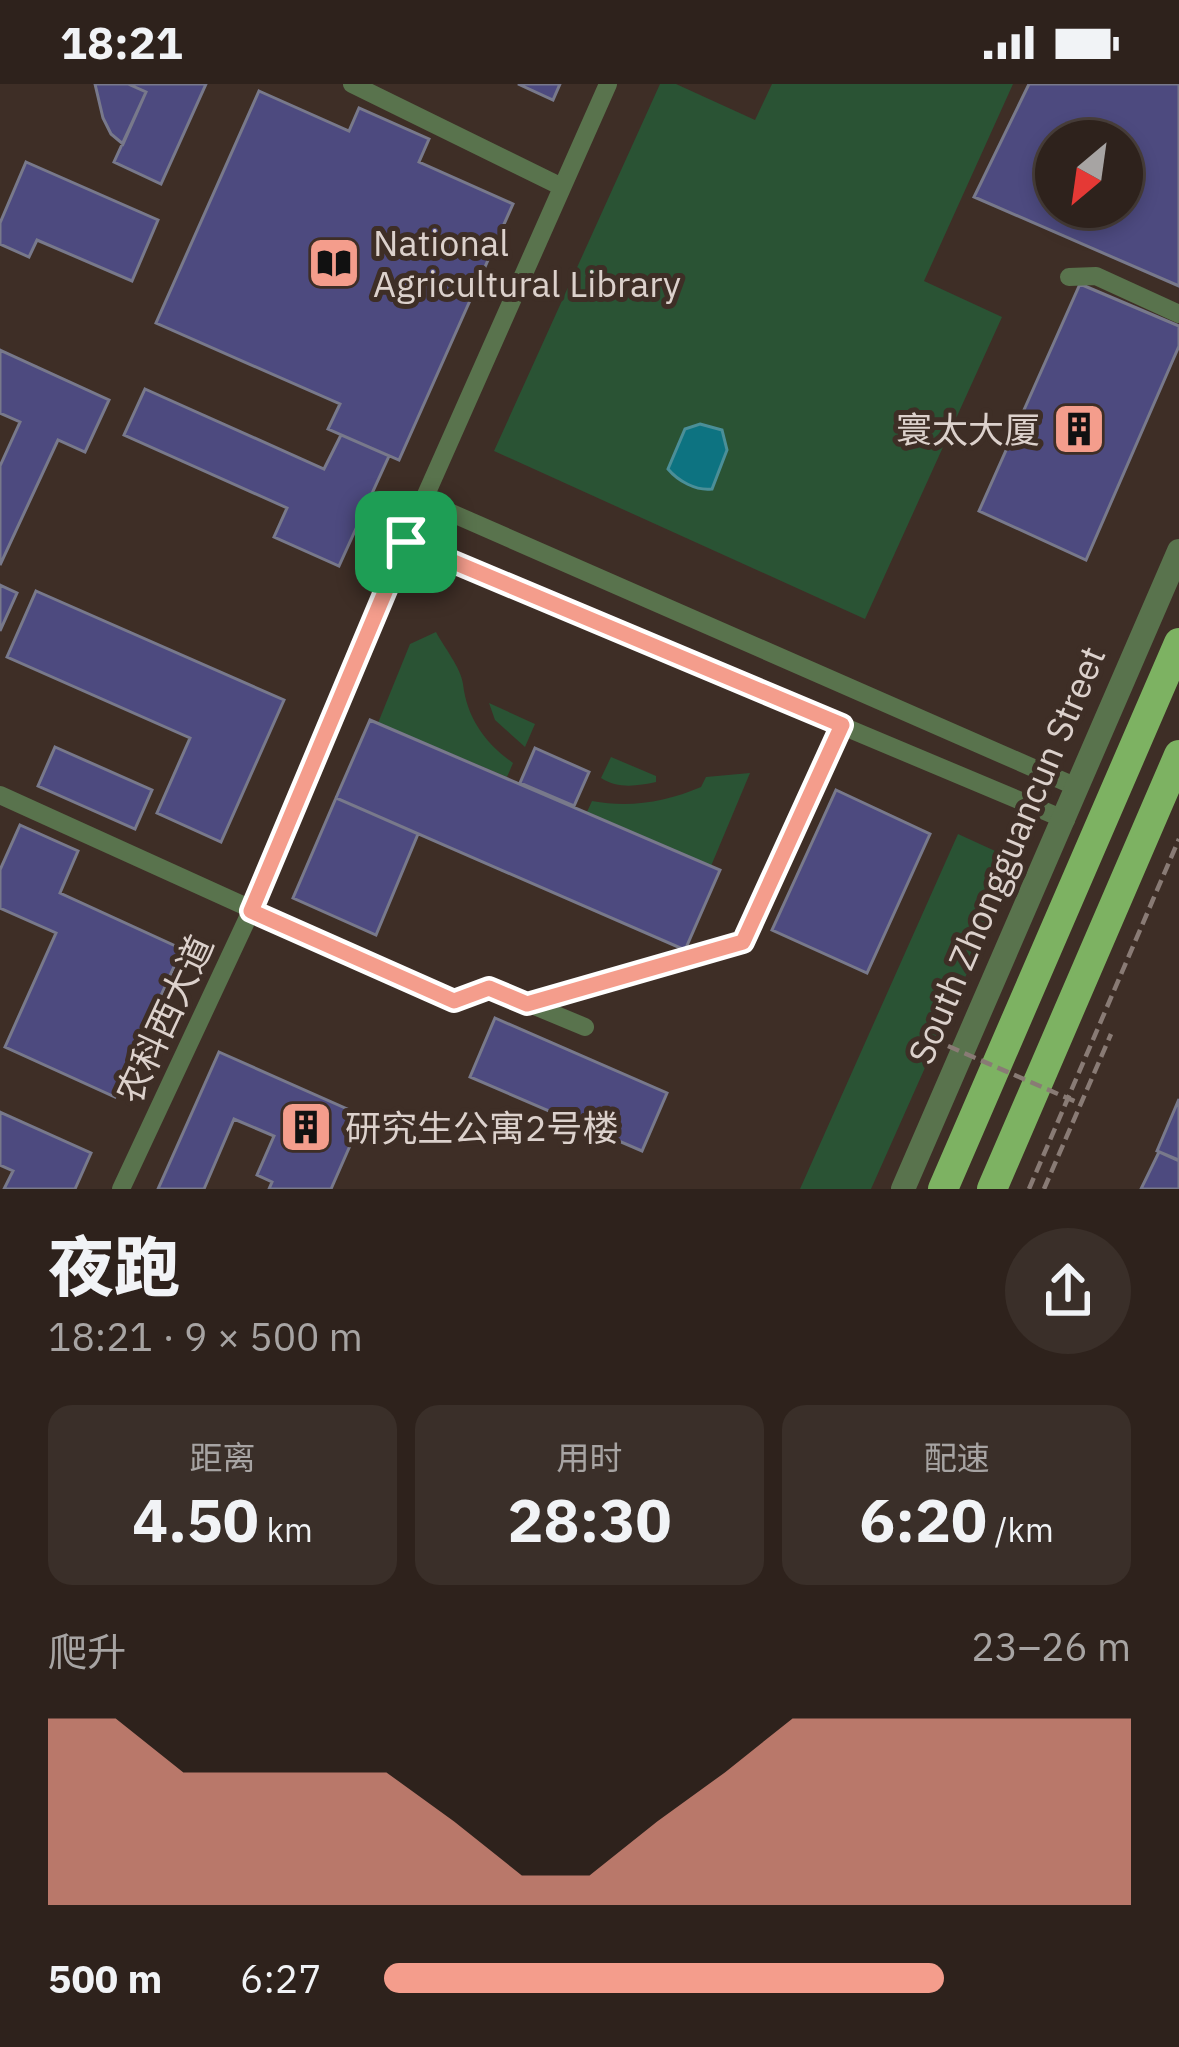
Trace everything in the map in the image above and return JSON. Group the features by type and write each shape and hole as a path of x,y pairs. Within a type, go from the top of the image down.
{"main road":[{"name":"South Zhongguancun Street","path":"943,1189 1179,643"},
{"path":"992,1189 1179,755"}],"street":[{"path":"352,84 562,187"},
{"name":"农科西大道","path":"122,1189 251,911 406,542 608,84"},
{"path":"1069,277 1096,276 1179,314"},
{"path":"424,501 1079,788"},
{"path":"406,542 1066,820"},
{"name":"South Zhongguancun Street","path":"903,1189 1179,551"},
{"path":"0,794 454,1001 489,988 585,1027"}],"path":[{"path":"527,1004 743,942 842,725"},
{"path":"1029,1189 1179,838"},
{"path":"1044,1189 1111,1034"},
{"path":"948,1046 1081,1104"}],"green space":[{"path":"660,84 676,84 755,120 772,84 1013,84 924,281 1002,317 865,619 494,451"},
{"path":"436,632 459,671 479,729 513,763 507,777 378,723 410,644"},
{"path":"489,703 535,724 525,747 495,720"},
{"path":"611,757 656,776 656,782 621,785 601,778"},
{"path":"750,773 711,866 587,812 592,801 634,804 661,800 701,787 706,777"},
{"path":"958,834 1017,861 871,1189 800,1189"}],"water":[{"path":"700,424 722,430 727,450 712,489 688,484 668,469 685,429"}],"building":[{"path":"95,84 128,84 146,92 123,144 103,118"},
{"path":"128,84 206,84 161,184 114,162 146,92"},
{"path":"518,84 560,84 553,100"},
{"path":"1029,84 1179,84 1179,286 1045,228 1143,228 1143,120 1035,120 1035,223 974,197"},
{"name":"National Agricultural Library","path":"259,91 349,131 359,108 429,139 419,162 513,204 399,460 328,429 340,404 156,323"},
{"path":"26,162 158,220 132,281 37,240 29,257 0,244 0,223"},
{"name":"寰太大厦","path":"1080,284 1179,326 1179,346 1086,560 979,511"},
{"path":"0,350 109,400 85,452 58,440 0,565 0,466 20,422 0,413"},
{"path":"145,389 324,469 341,435 389,456 339,566 274,537 287,508 124,435"},
{"path":"0,585 17,593 0,631"},
{"path":"36,591 284,700 221,842 157,813 190,738 7,657"},
{"path":"370,720 720,870 685,950 336,798"},
{"path":"55,747 152,790 135,829 38,786"},
{"path":"535,748 589,772 574,806 520,783"},
{"path":"836,790 930,834 867,973 772,930"},
{"path":"336,798 418,834 376,935 293,898"},
{"path":"20,825 78,851 60,893 182,949 115,1097 5,1047 56,933 0,908 0,870"},
{"path":"495,1018 667,1093 642,1151 470,1077"},
{"name":"研究生公寓2号楼","path":"219,1052 363,1116 331,1189 269,1189 272,1182 257,1175 274,1136 234,1119 204,1189 158,1189"},
{"path":"1179,1099 1179,1160 1157,1151"},
{"path":"0,1112 91,1153 75,1189 4,1189 13,1171 0,1165"},
{"path":"1159,1152 1179,1161 1179,1189 1141,1189"}],"place":[{"name":"National Agricultural Library","path":"334,263"},
{"name":"寰太大厦","path":"1079,429"},
{"name":"研究生公寓2号楼","path":"306,1127"}],"route":[{"path":"406,542 842,725 743,942 527,1004 489,988 454,1001 251,911 406,542"}]}
